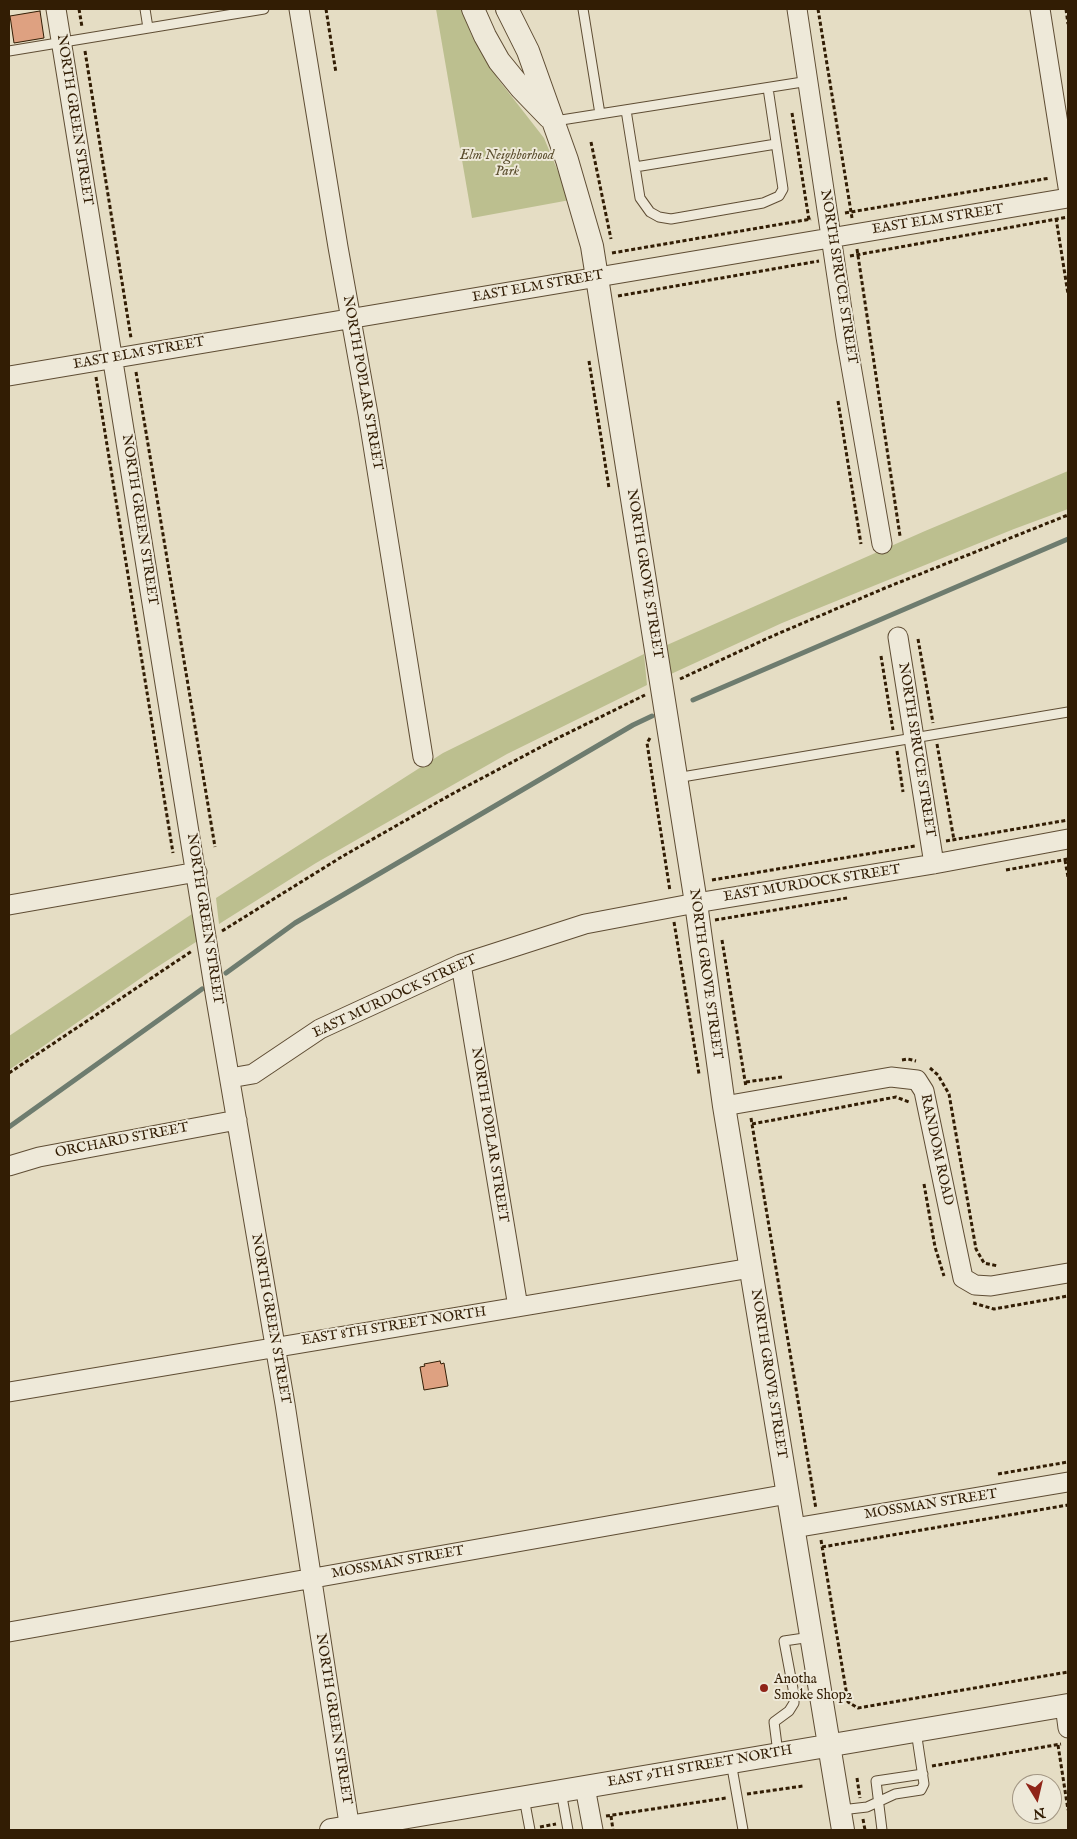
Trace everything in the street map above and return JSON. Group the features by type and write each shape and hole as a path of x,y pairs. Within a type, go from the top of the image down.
{"street":[{"name":"NORTH GREEN STREET","path":"56,9 312,1578 344,1829"},
{"name":"NORTH POPLAR STREET","path":"299,9 368,414 423,757"},
{"name":"NORTH GROVE STREET","path":"473,9 500,61 521,88 553,122"},
{"name":"NORTH GROVE STREET","path":"507,9 528,51 567,160 592,246 606,276 674,683 676,778 704,891 724,1106 841,1820"},
{"name":"NORTH SPRUCE STREET","path":"797,9 848,346 882,544"},
{"path":"1040,9 1068,187"},
{"name":"EAST ELM STREET","path":"9,376 1068,198"},
{"name":"NORTH SPRUCE STREET","path":"898,637 934,864"},
{"name":"EAST MURDOCK STREET","path":"230,1078 253,1074 320,1029 460,964 585,924 704,891 934,864 1068,838"},
{"path":"9,904 197,872"},
{"name":"NORTH POPLAR STREET","path":"460,964 518,1307"},
{"name":"RANDOM ROAD","path":"724,1106 891,1077 917,1080 924,1091 963,1278 975,1285 991,1286 1068,1274"},
{"name":"ORCHARD STREET","path":"9,1166 39,1157 237,1120"},
{"name":"EAST 8TH STREET NORTH","path":"9,1392 751,1268"},
{"name":"MOSSMAN STREET","path":"794,1528 1068,1482"},
{"name":"MOSSMAN STREET","path":"9,1632 788,1494"},
{"path":"1066,1705 1068,1728"},
{"name":"EAST 9TH STREET NORTH","path":"344,1829 1066,1705"},
{"path":"586,1787 592,1824"}],"lane":[{"path":"145,9 148,28"},
{"path":"9,51 264,9"},
{"path":"573,9 582,9 600,114"},
{"path":"553,122 809,81"},
{"path":"626,110 640,198 650,212 659,217 671,218 698,214 763,203 779,196 783,188 768,88"},
{"path":"635,167 776,144"},
{"path":"676,778 1068,712"},
{"path":"778,1754 774,1722 789,1712 794,1703 784,1641 811,1637"},
{"path":"841,1820 878,1800 895,1794 921,1790 924,1784 916,1730"},
{"path":"731,1762 743,1830"},
{"path":"882,1830 876,1781 922,1771"},
{"path":"560,1791 567,1826"},
{"path":"524,1797 529,1829"}],"path":[{"path":"79,9 134,355 216,847"},
{"path":"326,9 336,73"},
{"path":"818,9 855,234 900,536"},
{"path":"1066,9 1068,24"},
{"path":"591,142 610,232 606,276 619,306"},
{"path":"9,1073 208,940 343,856 452,794 556,739 768,638 885,588 1068,515"},
{"path":"674,683 678,670"},
{"path":"669,887 704,891 931,843 1068,820"},
{"path":"1065,860 1068,878"},
{"path":"704,891 720,928"},
{"path":"722,938 848,1702 858,1708 1068,1672"},
{"path":"752,1124 896,1098 910,1102"},
{"path":"923,1179 935,1247 944,1278"},
{"path":"970,1301 978,1305 994,1308 1068,1296"},
{"path":"822,1546 1068,1504"},
{"path":"922,1771 1068,1743"},
{"path":"1058,1745 1068,1810"},
{"path":"592,1824 611,1816 803,1786"},
{"path":"611,1816 613,1830"},
{"path":"529,1829 567,1826"}],"green space":[{"name":"Elm Neighborhood Park","path":"436,9 461,9 472,36 498,79 544,138 570,200 472,218"},
{"path":"1068,471 1068,509 782,623 671,674 667,645 925,531"},
{"path":"644,654 647,685 507,754 316,863 219,924 216,898 443,753"},
{"path":"195,912 199,940 151,971 9,1070 9,1036"}],"building":[{"path":"40,11 44,38 14,43 10,16"},
{"path":"440,1361 441,1364 444,1363 448,1386 424,1390 420,1367 425,1366 424,1364"}],"waterway":[{"path":"693,700 1068,539"},
{"path":"226,973 295,923 633,725 652,716"},
{"path":"9,1127 202,989"}],"place":[{"name":"Anotha Smoke Shop2","path":"764,1688"}]}
